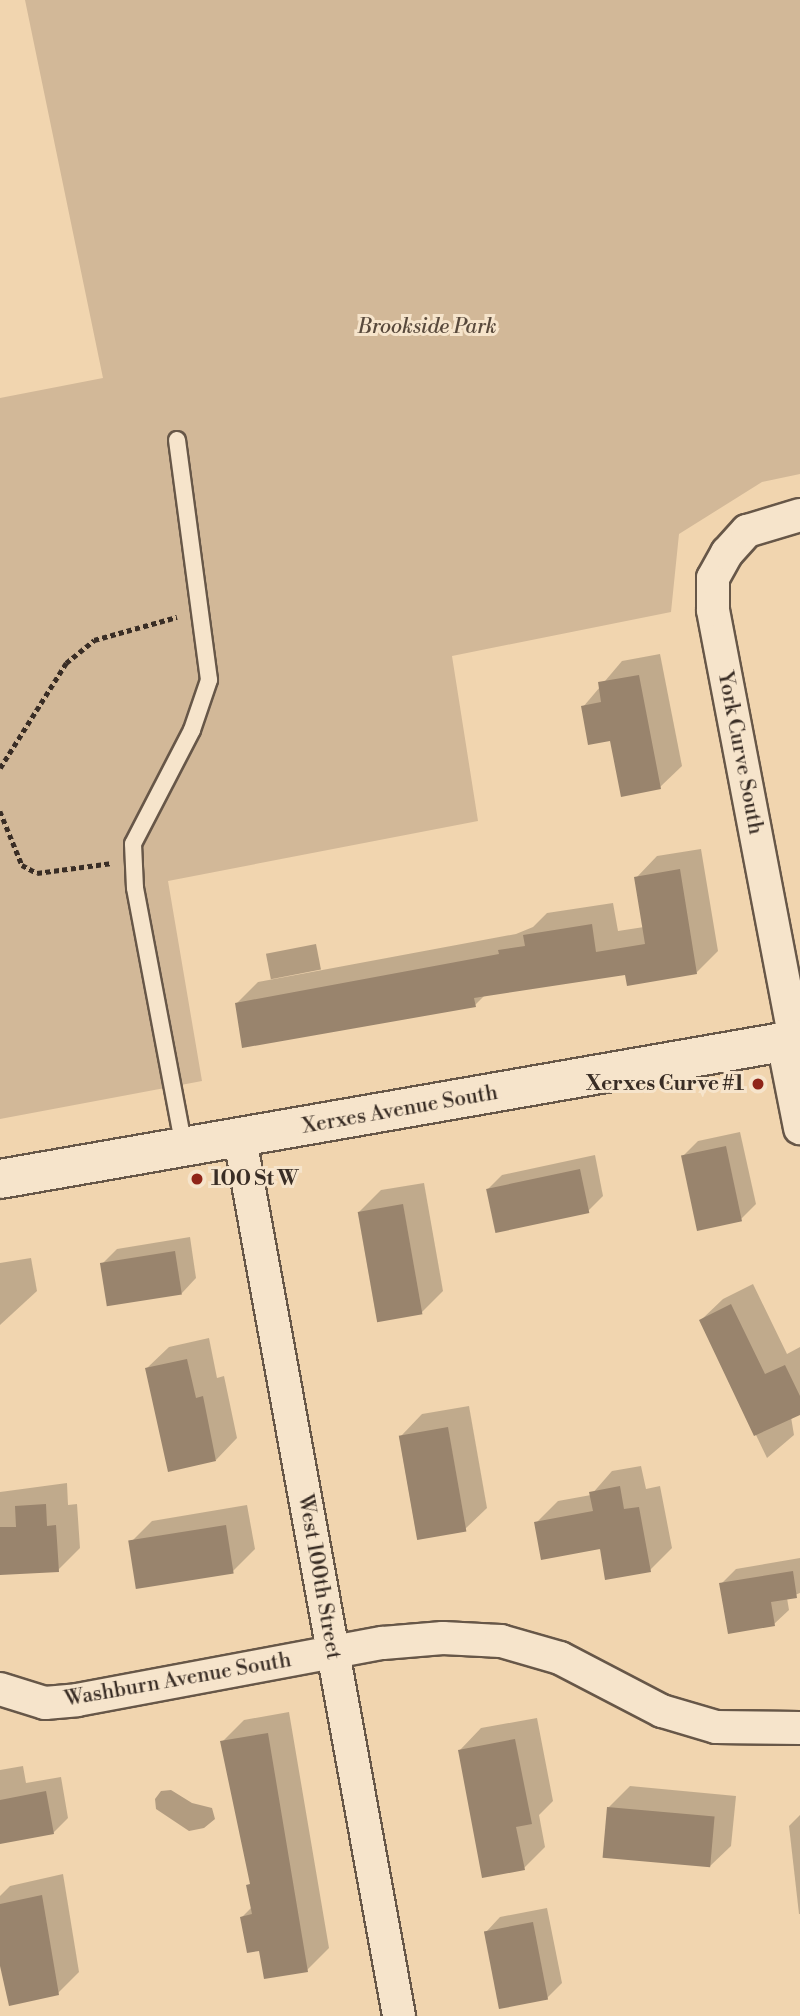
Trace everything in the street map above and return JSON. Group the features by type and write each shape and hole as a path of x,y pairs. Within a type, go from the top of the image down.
{"street":[{"name":"York Curve South","path":"800,516 747,531 727,553 713,578 713,610 793,1040 800,1128"},
{"name":"Xerxes Avenue South","path":"0,1179 793,1040"},
{"name":"West 100th Street","path":"240,1139 399,2016"},
{"name":"Washburn Avenue South","path":"0,1689 45,1703 66,1701 333,1653 443,1638 501,1641 560,1658 662,1712 716,1727 800,1728"}],"lane":[{"path":"177,440 209,680 192,730 133,844 135,888 184,1148"}],"path":[{"path":"0,768 66,663 94,640 199,611"},
{"path":"0,811 22,865 37,873 134,860"}],"green space":[{"name":"Brookside Park","path":"25,0 800,0 800,474 762,482 679,534 671,612 452,656 478,821 168,881 202,1081 0,1119 0,398 103,378"}],"shaded area":[{"path":"316,944 321,970 271,979 266,954"},
{"path":"171,1790 192,1803 212,1808 215,1819 204,1828 189,1831 156,1809 155,1799 161,1791"}],"building":[{"path":"639,675 661,789 621,797 610,741 588,745 581,706 601,702 598,682"},
{"path":"680,869 697,974 627,986 625,975 474,998 476,1007 242,1048 235,1003 499,954 498,950 525,946 523,935 592,924 596,952 645,944 634,877"},
{"path":"726,1146 742,1221 697,1231 681,1156"},
{"path":"580,1169 589,1213 495,1233 486,1189"},
{"path":"403,1204 422,1314 377,1322 358,1212"},
{"path":"175,1251 182,1294 107,1306 100,1263"},
{"path":"731,1304 765,1374 785,1365 800,1396 800,1415 754,1436 699,1320"},
{"path":"187,1359 196,1398 203,1396 216,1461 168,1472 145,1368"},
{"path":"448,1427 466,1531 417,1540 399,1436"},
{"path":"620,1486 624,1509 639,1507 651,1572 605,1580 600,1549 541,1560 534,1522 593,1511 589,1492"},
{"path":"46,1504 47,1526 56,1525 59,1572 0,1575 0,1527 16,1527 15,1506"},
{"path":"226,1525 234,1573 136,1589 128,1540"},
{"path":"793,1571 797,1598 771,1602 775,1626 728,1634 719,1583"},
{"path":"268,1733 308,1972 264,1979 259,1951 247,1953 240,1917 252,1914 246,1885 250,1884 220,1741"},
{"path":"515,1739 532,1824 516,1827 525,1870 482,1878 458,1750"},
{"path":"46,1791 54,1834 0,1844 0,1800"},
{"path":"607,1807 715,1816 710,1867 603,1858"},
{"path":"42,1895 59,1995 9,2006 0,1966 0,1904"},
{"path":"533,1922 548,2000 499,2009 484,1932"}],"place":[{"name":"Xerxes Curve #1","path":"758,1084"},
{"name":"100 St W","path":"197,1179"}]}
